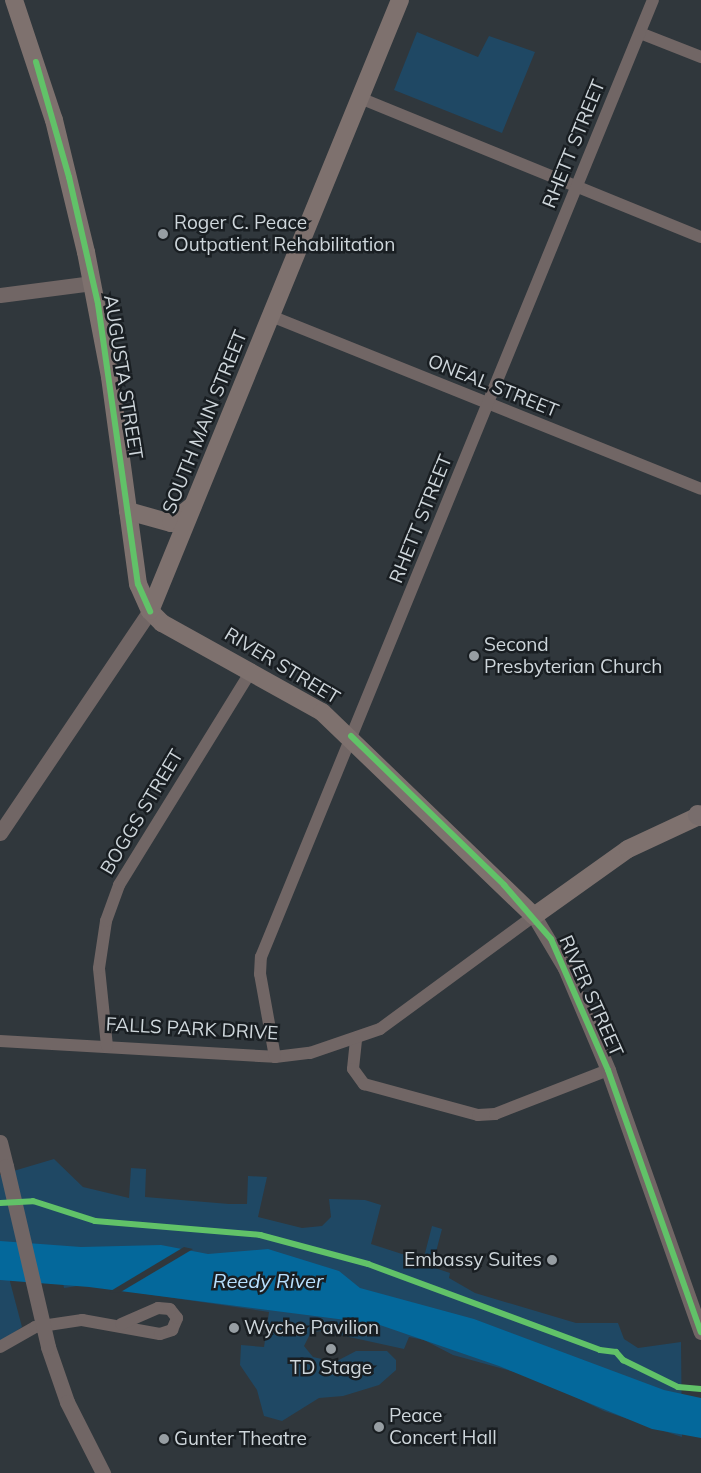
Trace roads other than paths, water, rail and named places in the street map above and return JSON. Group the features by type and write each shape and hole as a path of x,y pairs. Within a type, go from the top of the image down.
{"main road":[{"name":"AUGUSTA STREET","path":"14,0 54,120 92,283 138,584 150,611"},
{"name":"SOUTH MAIN STREET","path":"150,611 196,503 400,0"},
{"path":"128,511 171,523 196,503"},
{"name":"RIVER STREET","path":"150,611 162,623 252,670 322,712 351,736 534,916"},
{"name":"FALLS PARK DRIVE","path":"534,916 628,850 700,815"}],"street":[{"name":"RHETT STREET","path":"275,1057 260,974 261,957 653,0"},
{"path":"640,33 701,57"},
{"path":"360,98 701,237"},
{"path":"0,295 92,283"},
{"name":"ONEAL STREET","path":"271,316 701,489"},
{"name":"SOUTH MAIN STREET","path":"0,833 150,611"},
{"name":"BOGGS STREET","path":"107,1046 99,968 106,921 119,884 252,670"},
{"name":"FALLS PARK DRIVE","path":"0,1041 275,1057 356,1040 410,1010 534,916"},
{"name":"RIVER STREET","path":"534,916 565,968 608,1070 701,1332"},
{"path":"356,1040 353,1069 364,1084 486,1116 608,1070"},
{"path":"0,1142 48,1347 67,1402 103,1473"},
{"path":"0,1347 35,1326 82,1320 122,1324"}],"water":[{"name":"Reedy River","path":"0,1241 81,1247 161,1245 208,1254 268,1249 339,1271 360,1288 474,1319 664,1390 701,1398 701,1438 652,1429 499,1366 377,1324 89,1287 0,1280"}],"place":[{"name":"Roger C. Peace Outpatient Rehabilitation","path":"163,234"},
{"name":"Second Presbyterian Church","path":"474,656"},
{"name":"Embassy Suites","path":"552,1260"},
{"name":"Wyche Pavilion","path":"234,1328"},
{"name":"TD Stage","path":"331,1349"},
{"name":"Peace Concert Hall","path":"379,1427"},
{"name":"Gunter Theatre","path":"164,1439"}]}
